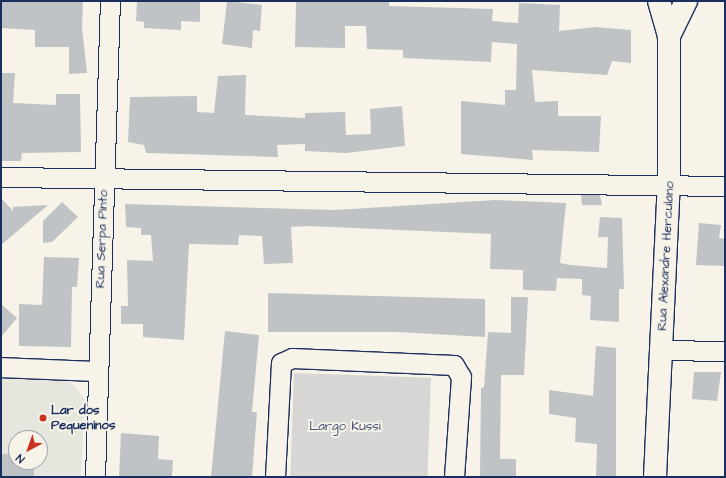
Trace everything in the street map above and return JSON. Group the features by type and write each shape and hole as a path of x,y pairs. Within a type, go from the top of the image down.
{"main road":[{"name":"Rua Alexandre Herculano","path":"655,477 669,183 669,36 660,1"},
{"name":"Rua Alexandre Herculano","path":"669,36 686,1"}],"street":[{"name":"Rua Serpa Pinto","path":"95,477 110,1"},
{"path":"1,177 104,180 669,183 725,186"},
{"path":"661,350 725,351"},
{"path":"274,477 281,363 292,358 454,365 461,377 454,477"},
{"path":"1,367 98,370"}],"shaded area":[{"name":"Lar dos Pequeninos","path":"1,376 69,379 85,399 81,477 1,477"}],"green space":[{"name":"Largo Kussi","path":"294,373 431,378 427,477 290,477"}],"building":[{"path":"1,1 83,1 82,28 87,73 69,74 69,47 35,47 35,30 1,28"},
{"path":"137,1 200,1 200,22 181,21 181,30 144,28 144,22 136,21"},
{"path":"227,1 262,5 260,31 253,30 252,48 222,44"},
{"path":"296,1 389,1 389,6 493,9 492,21 518,23 519,3 560,5 559,31 595,27 631,30 631,63 612,61 607,75 532,70 535,102 558,101 558,116 601,116 599,152 532,150 533,160 461,154 461,101 505,105 505,90 516,90 517,44 492,42 491,62 403,58 403,50 367,49 366,26 345,26 345,48 295,47"},
{"path":"1,73 15,73 13,103 56,105 56,94 80,94 81,152 22,153 21,161 1,161"},
{"path":"246,75 245,115 305,118 305,113 345,112 346,135 371,134 370,109 402,106 405,146 346,153 305,151 305,144 277,145 278,157 146,153 144,145 128,142 130,97 197,96 197,112 214,113 218,76"},
{"path":"581,195 600,195 602,205 582,205"},
{"path":"1,198 13,211 13,207 48,205 1,245"},
{"path":"495,200 566,203 560,263 570,265 607,268 608,237 598,237 600,217 622,218 624,289 619,289 619,322 590,320 591,296 582,295 582,279 557,278 556,291 523,290 523,270 490,269 491,234 309,226 291,227 293,263 264,264 262,236 239,235 238,245 189,244 184,340 143,337 143,324 121,324 121,306 128,306 127,260 153,261 151,235 141,235 141,228 126,227 125,204 335,210"},
{"path":"62,202 78,217 52,242 43,243 43,221"},
{"path":"699,223 721,225 719,238 725,239 725,266 696,265"},
{"path":"44,257 79,258 77,287 72,287 71,347 19,346 19,304 42,305"},
{"path":"268,293 485,299 485,337 398,332 268,332"},
{"path":"511,297 528,297 524,375 501,375 500,459 516,459 516,477 480,477 481,388 484,387 488,332 511,333"},
{"path":"1,304 17,318 1,337"},
{"path":"225,331 259,335 252,412 257,412 252,477 211,477"},
{"path":"596,346 616,348 616,477 596,477 597,444 575,442 576,418 549,414 549,390 593,396"},
{"path":"694,372 721,372 717,401 692,399"},
{"path":"121,433 159,436 158,459 173,460 172,477 119,477"},
{"path":"1,454 8,454 8,470 34,470 34,477 1,477"}],"place":[{"name":"Lar dos Pequeninos","path":"43,418"}]}
